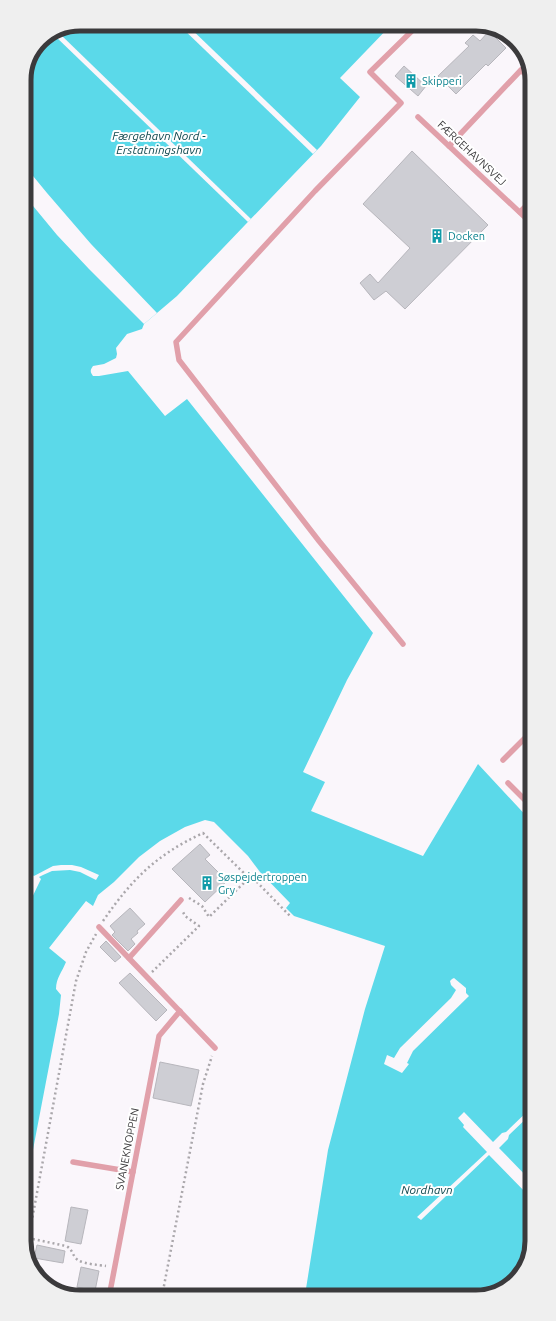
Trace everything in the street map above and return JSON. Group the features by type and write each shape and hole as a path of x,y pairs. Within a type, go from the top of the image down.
{"lane":[{"path":"403,644 319,541 179,360 176,342 310,197 401,103 370,72 412,31"},
{"path":"449,146 521,70 525,74"},
{"name":"FÆRGEHAVNSVEJ","path":"418,117 525,216"},
{"path":"520,212 525,207"},
{"path":"503,760 525,738"},
{"path":"508,783 525,800"},
{"path":"129,958 181,900"},
{"path":"99,927 215,1048"},
{"name":"SVANEKNOPPEN","path":"110,1290 159,1036 180,1012"},
{"path":"73,1162 133,1172"}],"path":[{"path":"31,1222 76,981 86,952 99,927 132,883 157,859 181,843 203,833 249,878 251,876 292,917"},
{"path":"147,977 199,926 183,913 181,900 186,898 194,900 203,907 209,917 249,878"},
{"path":"163,1290 202,1084 215,1048"},
{"path":"31,1239 66,1246 79,1261 114,1268"}],"water":[{"path":"80,31 385,31 340,78 360,97 321,146 177,296 144,324 142,329 127,334 116,348 116,358 104,364 93,366 91,373 93,376 99,376 128,371 165,416 187,399 373,633 347,680 303,772 325,782 311,811 423,856 478,764 525,815 525,1247 520,1262 515,1271 503,1282 485,1289 306,1290 328,1150 365,1009 385,946 294,916 286,908 290,903 260,872 248,856 214,822 205,820 185,827 160,841 139,857 114,882 98,895 93,906 86,901 49,948 66,962 56,985 56,989 61,995 59,1014 31,1160 31,77 35,61 45,45 53,39 71,32"}],"pier":[{"path":"185,31 193,31 317,150 313,154"},
{"path":"61,35 251,219 248,222 56,37"},
{"path":"31,174 91,244 157,313 144,324 57,235 31,203"},
{"path":"72,865 81,867 99,875 96,880 80,872 70,870 52,871 39,877 41,879 31,900 31,874 34,876 53,866"},
{"path":"454,978 466,988 466,993 469,996 413,1051 407,1063 409,1064 402,1073 384,1064 387,1055 394,1058 400,1048 451,998 456,990 451,985 450,981"},
{"path":"464,1112 493,1142 502,1133 506,1132 525,1114 525,1120 509,1135 508,1139 499,1148 525,1175 525,1192 489,1155 421,1220 417,1217 487,1152 463,1127 464,1125 458,1118"}],"building":[{"path":"487,33 492,34 506,48 488,66 486,64 456,94 438,76 469,46 465,43 473,35 480,41"},
{"name":"Skipperi","path":"404,66 426,86 418,96 395,76"},
{"name":"Docken","path":"412,151 488,225 405,309 386,291 374,300 360,283 370,274 378,283 410,248 363,204"},
{"path":"200,844 210,855 205,859 227,881 205,902 172,869"},
{"path":"130,908 145,924 131,939 135,944 128,951 112,935 115,932 110,926"},
{"path":"106,941 121,957 115,962 100,947"},
{"path":"130,973 167,1010 156,1021 119,983"},
{"path":"160,1062 199,1070 191,1106 153,1098"},
{"path":"71,1207 88,1210 81,1244 65,1241"},
{"path":"37,1245 65,1251 63,1263 34,1257"},
{"path":"81,1267 99,1271 95,1290 77,1287"}],"place":[{"name":"Skipperi","path":"411,81"},
{"name":"Docken","path":"437,236"},
{"name":"Søspejdertroppen Gry","path":"207,883"}],"water label":[{"name":"Færgehavn Nord - Erstatningshavn","path":"159,143"},
{"name":"Nordhavn","path":"427,1190"}]}
